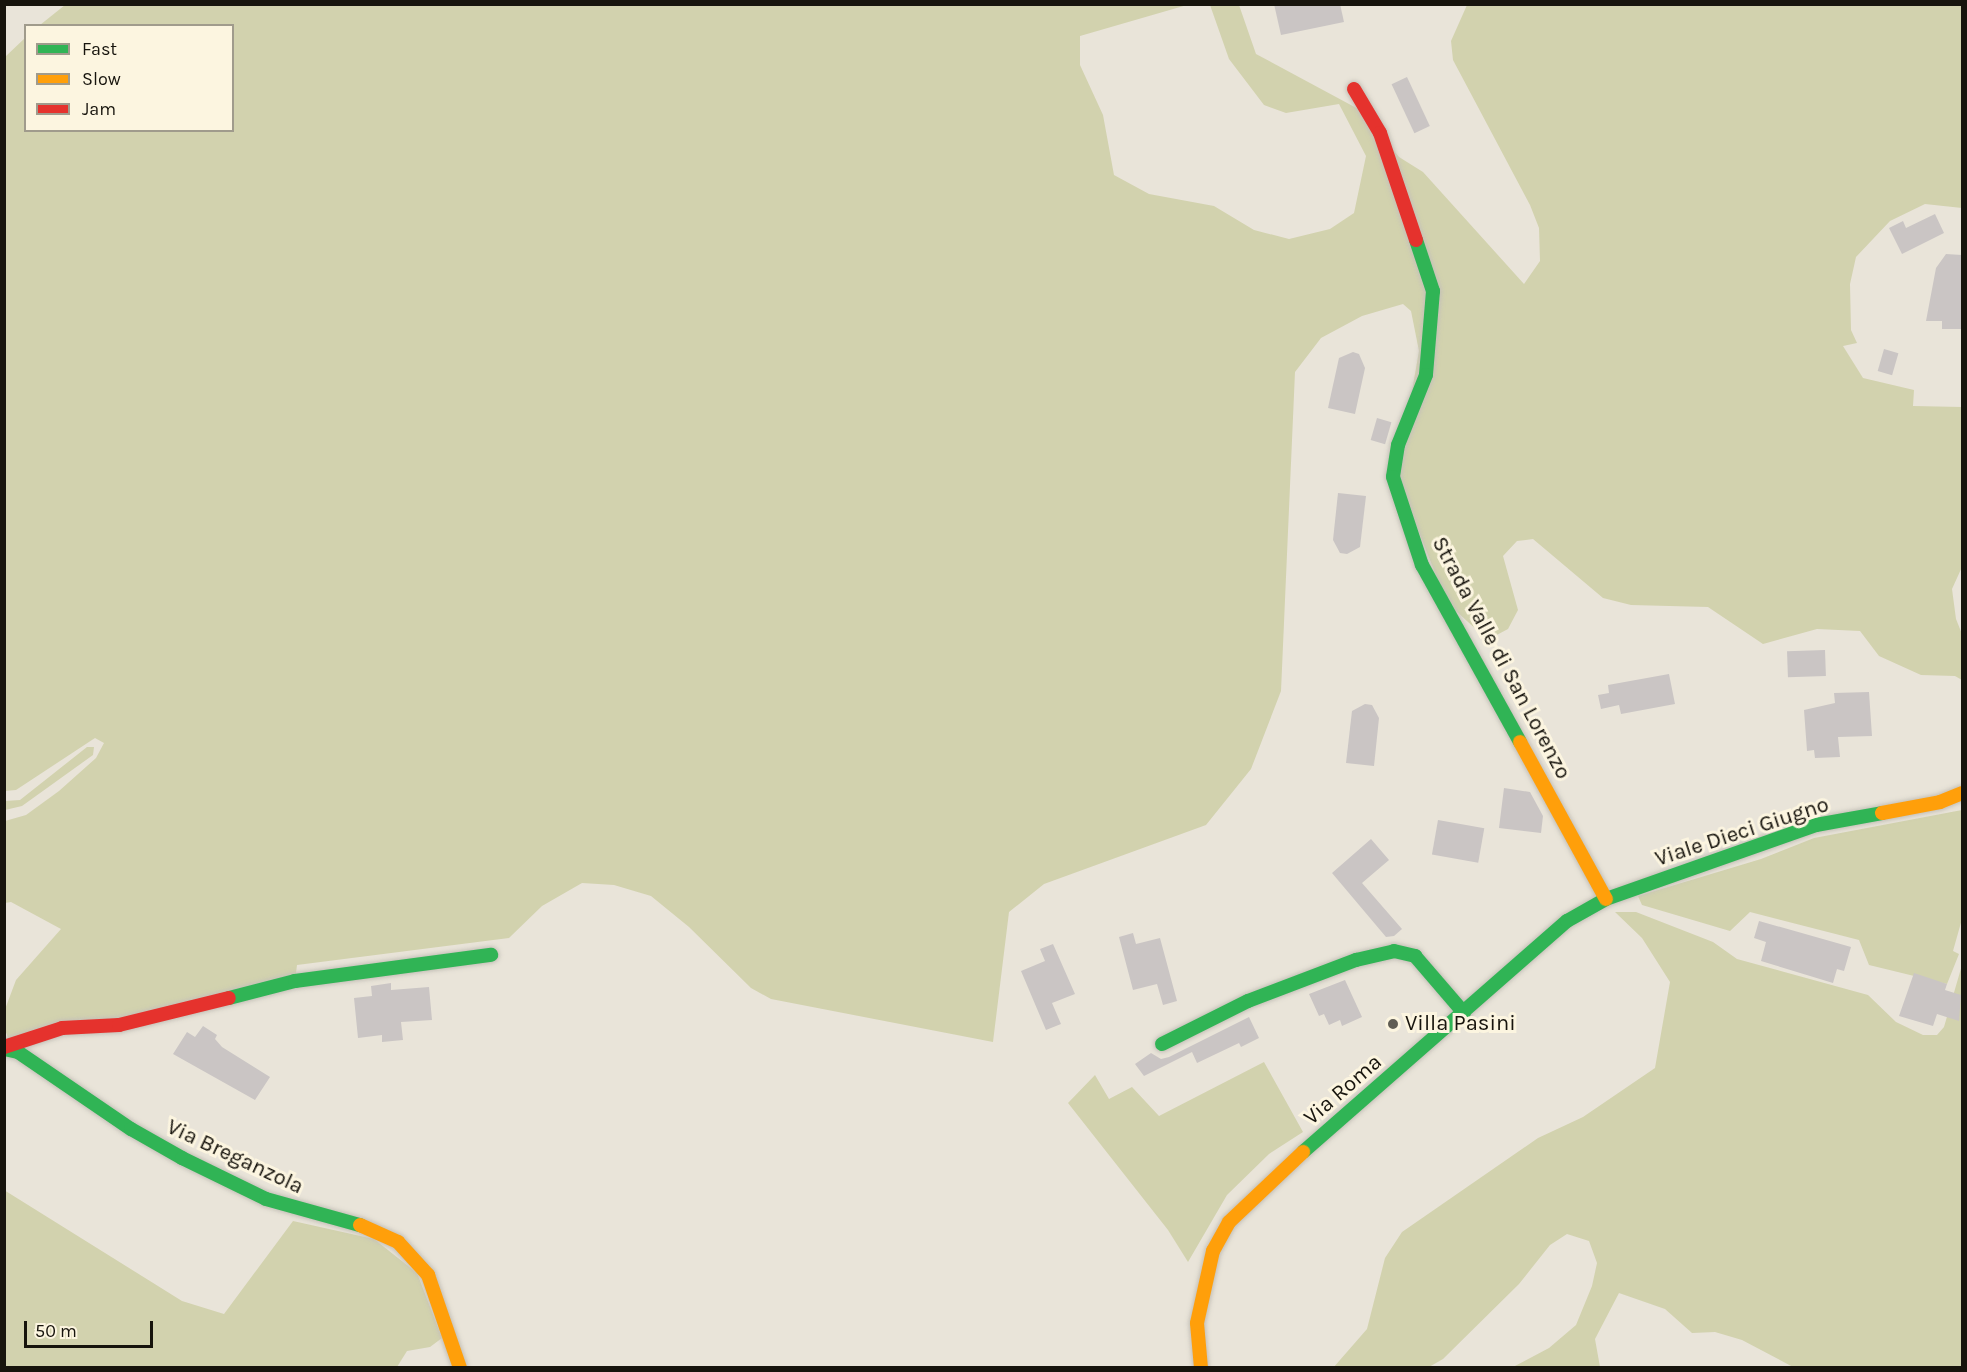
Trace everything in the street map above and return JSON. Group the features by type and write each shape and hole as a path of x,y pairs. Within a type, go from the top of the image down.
{"street":[{"name":"Strada Valle di San Lorenzo","path":"1354,89 1368,107 1380,133 1433,291 1426,375 1398,445 1393,477 1422,565 1606,899"},
{"name":"Viale Dieci Giugno","path":"1606,899 1816,825 1940,802 1962,793"},
{"name":"Via Roma","path":"1201,1368 1197,1323 1203,1290 1213,1251 1229,1222 1254,1195 1567,921 1606,899"},
{"path":"1162,1044 1248,1001 1356,960 1394,951 1415,956 1464,1013"},
{"path":"4,1048 62,1028 119,1025 295,981 491,955"},
{"name":"Via Breganzola","path":"4,1048 18,1052 131,1129 182,1158 266,1199 375,1229 398,1242 428,1275 460,1368"}],"green space":[{"path":"65,5 1187,5 1080,36 1080,65 1103,115 1114,175 1149,194 1214,206 1254,230 1289,239 1330,229 1354,213 1366,156 1339,104 1286,113 1264,105 1229,59 1210,5 1239,5 1256,54 1362,111 1399,157 1423,172 1524,284 1540,261 1539,228 1530,205 1453,60 1451,41 1467,5 1962,5 1962,208 1925,204 1890,221 1856,257 1850,284 1851,330 1857,343 1843,346 1863,378 1914,390 1913,406 1962,407 1962,567 1952,589 1956,619 1962,634 1962,680 1955,676 1921,675 1879,656 1860,631 1817,629 1763,644 1708,607 1631,605 1603,598 1533,539 1517,541 1503,556 1518,610 1508,629 1491,638 1478,631 1447,603 1397,477 1419,351 1411,311 1403,304 1362,316 1321,338 1295,372 1281,691 1251,769 1206,825 1044,884 1009,912 993,1042 771,999 751,988 689,927 651,896 614,885 582,883 542,906 509,938 297,965 295,981 11,1045 5,1030 4,1012 16,980 61,929 11,902 5,903 5,821 26,815 59,791 96,758 104,743 95,738 16,790 5,791 5,57 24,39 24,132 234,132 234,24 41,24"},
{"path":"87,747 94,747 93,755 22,806 5,810 5,801 20,800"},
{"path":"1962,810 1962,919 1953,951 1959,954 1947,984 1869,965 1859,940 1750,912 1730,931 1642,905 1638,896 1761,859 1814,838"},
{"path":"1615,912 1636,912 1713,942 1737,959 1868,995 1896,1022 1923,1035 1937,1035 1944,1027 1962,965 1962,1367 1793,1367 1742,1340 1715,1332 1692,1333 1665,1309 1619,1293 1595,1339 1600,1367 1513,1367 1549,1348 1576,1325 1592,1286 1597,1263 1589,1241 1567,1234 1550,1245 1519,1284 1443,1359 1429,1367 1333,1368 1367,1329 1385,1258 1402,1232 1538,1138 1583,1117 1655,1068 1670,982 1642,938"},
{"path":"1264,1062 1303,1132 1269,1154 1227,1195 1188,1262 1168,1230 1068,1103 1095,1075 1109,1099 1132,1087 1159,1116"},
{"path":"4,1190 182,1301 224,1314 293,1221 374,1239 417,1273 442,1338 430,1347 407,1351 397,1367 5,1367"}],"building":[{"path":"1274,4 1340,4 1344,22 1281,35"},
{"path":"1407,77 1430,126 1414,133 1392,84"},
{"path":"1935,214 1944,233 1902,254 1889,228 1903,221 1906,228"},
{"path":"1946,254 1962,255 1962,329 1942,329 1942,321 1926,321 1936,268"},
{"path":"1884,349 1898,353 1892,375 1878,371"},
{"path":"1353,352 1359,354 1365,368 1355,414 1328,408 1339,358"},
{"path":"1377,418 1391,422 1385,444 1371,440"},
{"path":"1338,493 1366,496 1360,547 1347,554 1340,553 1333,540"},
{"path":"1825,650 1826,676 1788,677 1787,651"},
{"path":"1669,674 1675,704 1621,714 1619,705 1601,709 1598,695 1609,693 1608,685"},
{"path":"1869,692 1872,736 1838,737 1840,757 1815,758 1814,750 1807,751 1804,710 1835,703 1834,693"},
{"path":"1365,704 1372,705 1379,718 1374,766 1346,763 1352,711"},
{"path":"1504,788 1530,792 1543,816 1541,833 1499,828"},
{"path":"1438,820 1484,828 1478,863 1432,854"},
{"path":"1371,839 1389,860 1362,883 1402,929 1394,936 1386,937 1332,873"},
{"path":"1759,921 1851,947 1844,971 1837,969 1833,983 1761,961 1766,942 1754,938"},
{"path":"1133,933 1136,944 1160,938 1177,1001 1163,1005 1157,984 1133,990 1119,937"},
{"path":"1053,944 1075,994 1052,1003 1061,1024 1046,1030 1021,971 1045,961 1040,949"},
{"path":"1914,973 1947,984 1945,990 1961,995 1959,1021 1937,1014 1933,1026 1899,1016"},
{"path":"1345,980 1362,1017 1342,1026 1340,1020 1329,1025 1324,1014 1319,1016 1309,994"},
{"path":"391,983 391,990 429,987 432,1020 401,1022 403,1040 382,1042 382,1035 358,1038 354,998 372,996 371,986"},
{"path":"1249,1017 1259,1038 1241,1047 1239,1043 1197,1063 1192,1052 1144,1076 1135,1064 1151,1053 1161,1059 1169,1057"},
{"path":"203,1026 217,1035 215,1039 222,1047 270,1077 255,1100 173,1054 187,1032 195,1037"}],"traffic: fast":[{"path":"1416,240 1433,291 1426,375 1398,445 1393,477 1422,565 1520,742"},
{"path":"1303,1152 1567,921 1606,899 1816,825 1882,813"},
{"path":"1162,1044 1248,1001 1356,960 1394,951 1415,956 1464,1013"},
{"path":"229,998 295,981 491,955"},
{"path":"4,1049 18,1052 131,1129 182,1158 266,1199 360,1225"}],"traffic: slow":[{"path":"1520,742 1606,899"},
{"path":"1882,813 1940,802 1962,793"},
{"path":"1201,1368 1197,1323 1213,1251 1229,1222 1303,1152"},
{"path":"360,1225 398,1242 428,1275 460,1368"}],"traffic: jam":[{"path":"1354,89 1380,133 1416,240"},
{"path":"4,1047 62,1028 119,1025 229,998"}],"place":[{"name":"Villa Pasini","path":"1393,1024"}]}
